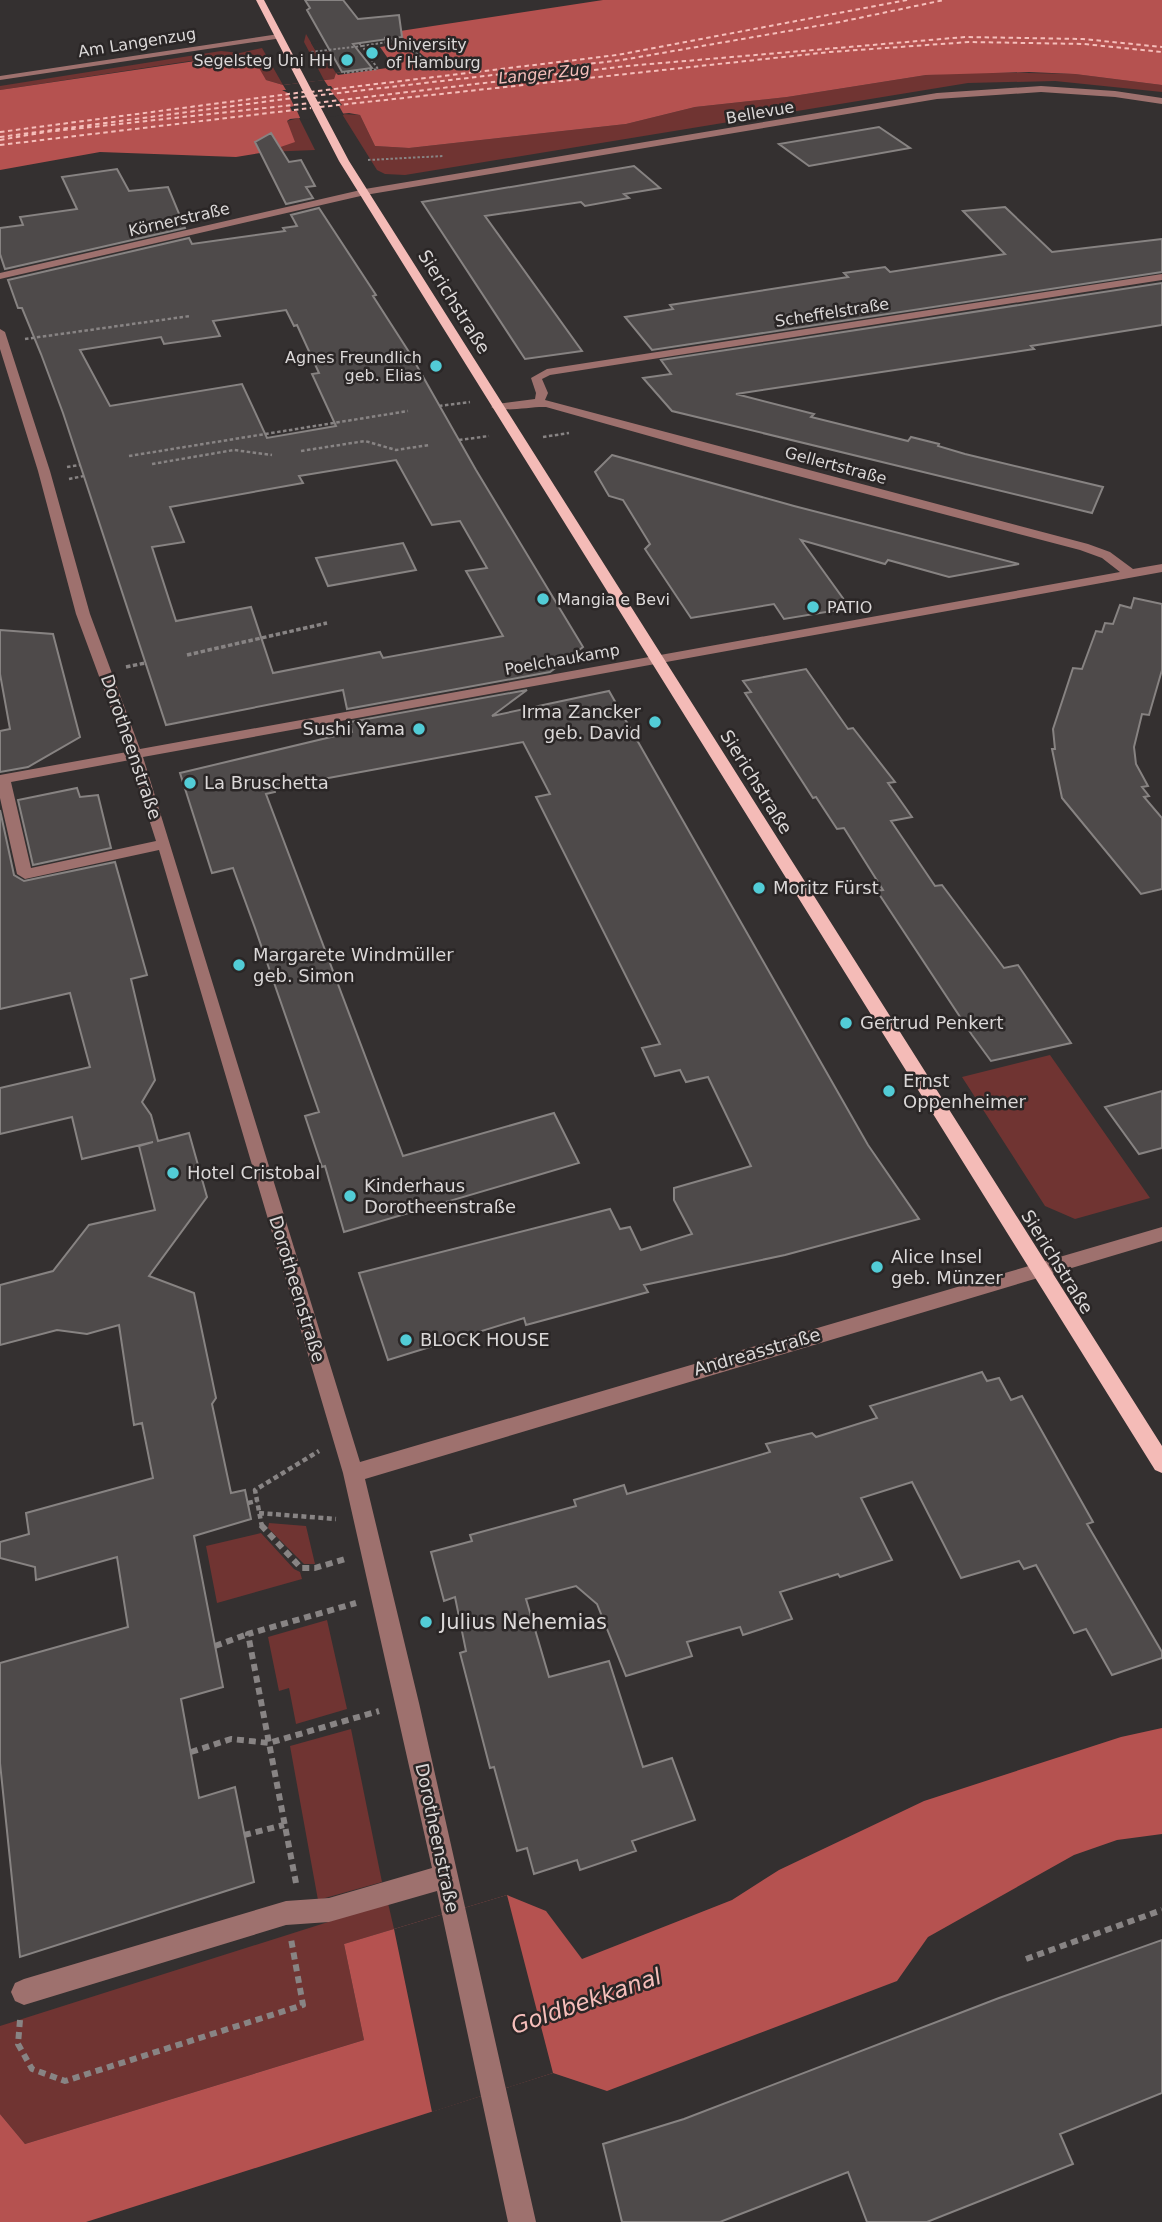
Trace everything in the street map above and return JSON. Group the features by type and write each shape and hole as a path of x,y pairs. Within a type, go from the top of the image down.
{"main road":[{"name":"Sierichstraße","path":"260,0 344,161 1162,1464"}],"street":[{"name":"Am Langenzug","path":"0,78 279,36"},
{"name":"Bellevue","path":"365,192 937,96 1041,89 1096,92 1162,101"},
{"name":"Körnerstraße","path":"0,276 365,192"},
{"name":"Scheffelstraße","path":"539,403 542,393 536,378 547,372 1162,277"},
{"name":"Dorotheenstraße","path":"2,337 44,471 83,614 164,844 353,1473 408,1703 522,2222"},
{"name":"Gellertstraße","path":"494,403 539,403 1084,547 1106,555 1130,573"},
{"path":"1130,573 1162,568"},
{"name":"Poelchaukamp","path":"1,779 1130,573"},
{"path":"1,779 24,874 164,844"},
{"name":"Andreasstraße","path":"353,1473 1162,1234"},
{"path":"24,1992 286,1913 295,1922 446,1877"}],"path":[{"path":"384,37 395,41"},
{"path":"317,52 401,40 421,57"},
{"path":"344,73 378,69 359,43"},
{"path":"359,51 365,51"},
{"path":"2,337 190,316"},
{"path":"439,406 494,403"},
{"path":"129,456 408,411"},
{"path":"301,451 365,440 396,450 429,445"},
{"path":"152,464 234,450 272,455"},
{"path":"187,655 327,623"},
{"path":"292,1466 255,1490 262,1528 301,1568 315,1568 373,1550"},
{"path":"248,1503 257,1501"},
{"path":"260,1513 303,1517"},
{"path":"215,1646 326,1612"},
{"path":"24,1992 18,2044 32,2069 65,2081 303,2005 284,1825 248,1634"},
{"path":"191,1752 230,1739 269,1743 408,1703"},
{"path":"244,1835 284,1825"},
{"path":"1026,1959 1162,1910"}],"shaded area":[{"path":"306,34 317,53 322,52 336,73 334,79 324,80 304,42"},
{"path":"262,48 283,85 216,57 0,90 0,86 221,51 240,53"},
{"path":"973,72 1075,74 1162,85 1162,92 1055,81 968,83 405,175 385,174 377,170 342,114 360,115 375,146 409,148 626,124 695,107 787,97 926,75"},
{"path":"299,118 315,150 266,152 288,126 287,121"},
{"path":"1050,1055 1150,1198 1075,1219 1045,1206 962,1077"},
{"path":"269,1523 306,1526 315,1564 304,1564 268,1528"},
{"path":"261,1533 294,1569 300,1572 302,1579 217,1603 206,1546"},
{"path":"327,1620 347,1709 296,1724 289,1688 279,1691 268,1637"},
{"path":"351,1729 382,1882 318,1900 290,1746"},
{"path":"388,1903 394,1929 344,1944 364,2040 25,2144 0,2114 0,2026"}],"water":[{"name":"Langer Zug","path":"603,0 1162,0 1162,85 1075,74 1029,72 926,75 787,97 695,107 626,124 409,148 375,146 360,115 349,113 290,119 287,121 295,142 266,152 236,157 100,152 0,170 0,90 229,56 255,61 266,80 283,85 334,79 336,73 371,68 357,48 317,53 341,40"},
{"name":"Goldbekkanal","path":"1162,1728 1162,1834 1117,1840 1074,1855 928,1937 897,1981 607,2091 553,2073 86,2222 0,2222 0,2114 25,2144 364,2040 344,1944 507,1895 546,1911 582,1959 732,1900 779,1870 924,1801 1121,1737"}],"pier":[{"name":"University of Hamburg","path":"394,30 426,58 419,59 402,44 380,47 394,67 338,75 336,73 371,68 357,48 317,53 311,43"},
{"path":"324,80 333,89 330,90 342,105 339,106 344,115 301,120 297,111 292,111 290,107 294,106 288,93 282,90 286,90 283,85"},
{"path":"507,1895 553,2073 432,2112 394,1929"}],"building":[{"path":"305,0 343,0 358,19 399,15 402,37 353,44 372,68 342,72 307,10 310,8"},
{"path":"879,127 910,148 809,166 779,144"},
{"path":"271,133 289,162 301,160 315,186 306,187 313,198 286,204 255,142"},
{"path":"634,166 660,188 624,194 629,198 585,206 581,202 485,216 582,351 525,359 422,202"},
{"path":"117,169 129,191 168,187 185,228 5,269 0,254 0,228 23,225 20,217 77,209 62,177"},
{"path":"1005,207 1052,252 1162,239 1162,272 652,350 625,317 673,309 670,305 848,277 844,273 885,267 890,272 1005,254 963,211"},
{"path":"319,208 376,295 373,296 409,352 476,470 583,647 550,672 347,709 343,690 166,725 63,413 22,308 18,308 8,280 189,238 192,244 285,231 283,228 297,226 291,215","holes":["286,310 294,326 297,325 319,373 312,374 336,426 267,438 242,384 110,406 80,350 161,337 164,344 220,336 213,321","396,460 432,525 460,521 487,568 466,571 503,636 383,658 380,652 273,673 251,607 176,621 152,547 184,542 170,507 303,483 299,476"]},
{"path":"1162,283 1162,325 1031,346 1034,349 736,394 814,414 811,417 908,441 911,437 965,454 1103,487 1092,513 672,411 643,378 671,374 661,360"},
{"path":"612,455 794,506 1019,564 949,577 888,560 885,564 801,540 850,608 784,619 774,604 691,618 645,549 650,544 623,500 609,496 595,472"},
{"path":"403,543 416,570 328,586 316,558"},
{"path":"1134,598 1162,604 1162,670 1149,715 1142,714 1134,747 1136,764 1148,786 1142,787 1149,796 1144,797 1162,818 1162,889 1141,894 1062,798 1052,749 1055,749 1053,729 1073,668 1082,669 1096,631 1102,632 1105,623 1113,624 1120,605 1131,608"},
{"path":"0,630 53,634 80,737 28,767 0,772 0,731 10,729 0,674"},
{"path":"806,669 848,729 853,728 895,782 888,783 912,817 891,821 935,886 942,885 1004,968 1018,965 1071,1043 991,1061 972,1035 877,891 883,890 844,828 837,829 816,797 813,798 745,693 751,692 743,681"},
{"path":"527,690 492,716 609,691 868,1145 919,1219 785,1255 644,1285 648,1292 526,1325 524,1318 388,1360 359,1273 610,1209 620,1229 630,1227 641,1250 692,1234 674,1200 674,1188 751,1166 708,1077 686,1082 680,1070 655,1076 642,1048 660,1044 536,797 550,794 523,742 323,779 275,789 275,792 266,794 403,1156 554,1113 579,1163 344,1232 325,1166 322,1167 305,1116 319,1112 255,928 233,868 212,873 180,773 352,732 350,722"},
{"path":"77,788 80,797 98,795 111,848 33,865 18,800"},
{"path":"0,810 14,875 24,881 115,862 147,975 131,979 155,1080 142,1102 151,1115 158,1141 189,1133 207,1197 149,1276 194,1293 216,1398 212,1404 231,1493 245,1490 251,1519 194,1536 223,1687 181,1699 199,1798 235,1787 254,1882 20,1957 0,1763 0,1663 128,1627 117,1557 36,1580 35,1567 0,1558 0,1542 29,1534 26,1513 153,1478 142,1423 134,1425 119,1325 87,1334 57,1330 0,1345 0,1285 53,1271 89,1225 155,1210 139,1146 153,1142 82,1159 72,1117 0,1134 0,1088 90,1067 70,993 0,1009"},
{"path":"1162,1091 1162,1148 1139,1154 1105,1107"},
{"path":"982,1372 987,1381 999,1378 1011,1400 1022,1396 1093,1522 1087,1524 1162,1652 1162,1658 1112,1675 1086,1629 1074,1633 1036,1565 1024,1569 1019,1561 961,1578 912,1482 861,1498 892,1560 780,1592 792,1619 743,1635 740,1627 687,1642 692,1656 626,1676 597,1604 576,1586 526,1599 549,1677 609,1661 643,1767 672,1758 695,1820 632,1841 636,1851 580,1870 577,1860 534,1874 527,1848 517,1851 494,1767 490,1768 460,1653 466,1651 455,1597 444,1601 431,1552 472,1541 470,1535 576,1506 574,1500 624,1485 627,1494 770,1452 766,1444 812,1433 816,1437 877,1418 870,1406"},
{"path":"1162,1940 1162,2093 1060,2134 1073,2164 927,2222 867,2222 848,2172 720,2222 622,2222 603,2144 684,2119 999,1998"}],"ferry route":[{"path":"310,92 617,55 907,0"},
{"path":"313,96 622,60 840,22 944,0"},
{"path":"316,103 627,66 965,37 1083,39 1162,47"},
{"path":"320,107 830,52 969,42 1084,44 1162,52"},
{"path":"0,132 304,92"},
{"path":"0,137 308,96"},
{"path":"0,140 46,132 311,103"},
{"path":"0,145 311,108"}],"place":[{"name":"University of Hamburg","path":"372,53"},
{"name":"Segelsteg Uni HH","path":"347,60"},
{"name":"Agnes Freundlich geb. Elias","path":"436,366"},
{"name":"Mangia e Bevi","path":"543,599"},
{"name":"PATIO","path":"813,607"},
{"name":"Irma Zancker geb. David","path":"655,722"},
{"name":"Sushi Yama","path":"419,729"},
{"name":"La Bruschetta","path":"190,783"},
{"name":"Moritz Fürst","path":"759,888"},
{"name":"Margarete Windmüller geb. Simon","path":"239,965"},
{"name":"Gertrud Penkert","path":"846,1023"},
{"name":"Ernst Oppenheimer","path":"889,1091"},
{"name":"Hotel Cristobal","path":"173,1173"},
{"name":"Kinderhaus Dorotheenstraße","path":"350,1196"},
{"name":"Alice Insel geb. Münzer","path":"877,1267"},
{"name":"BLOCK HOUSE","path":"406,1340"},
{"name":"Julius Nehemias","path":"426,1622"}]}
